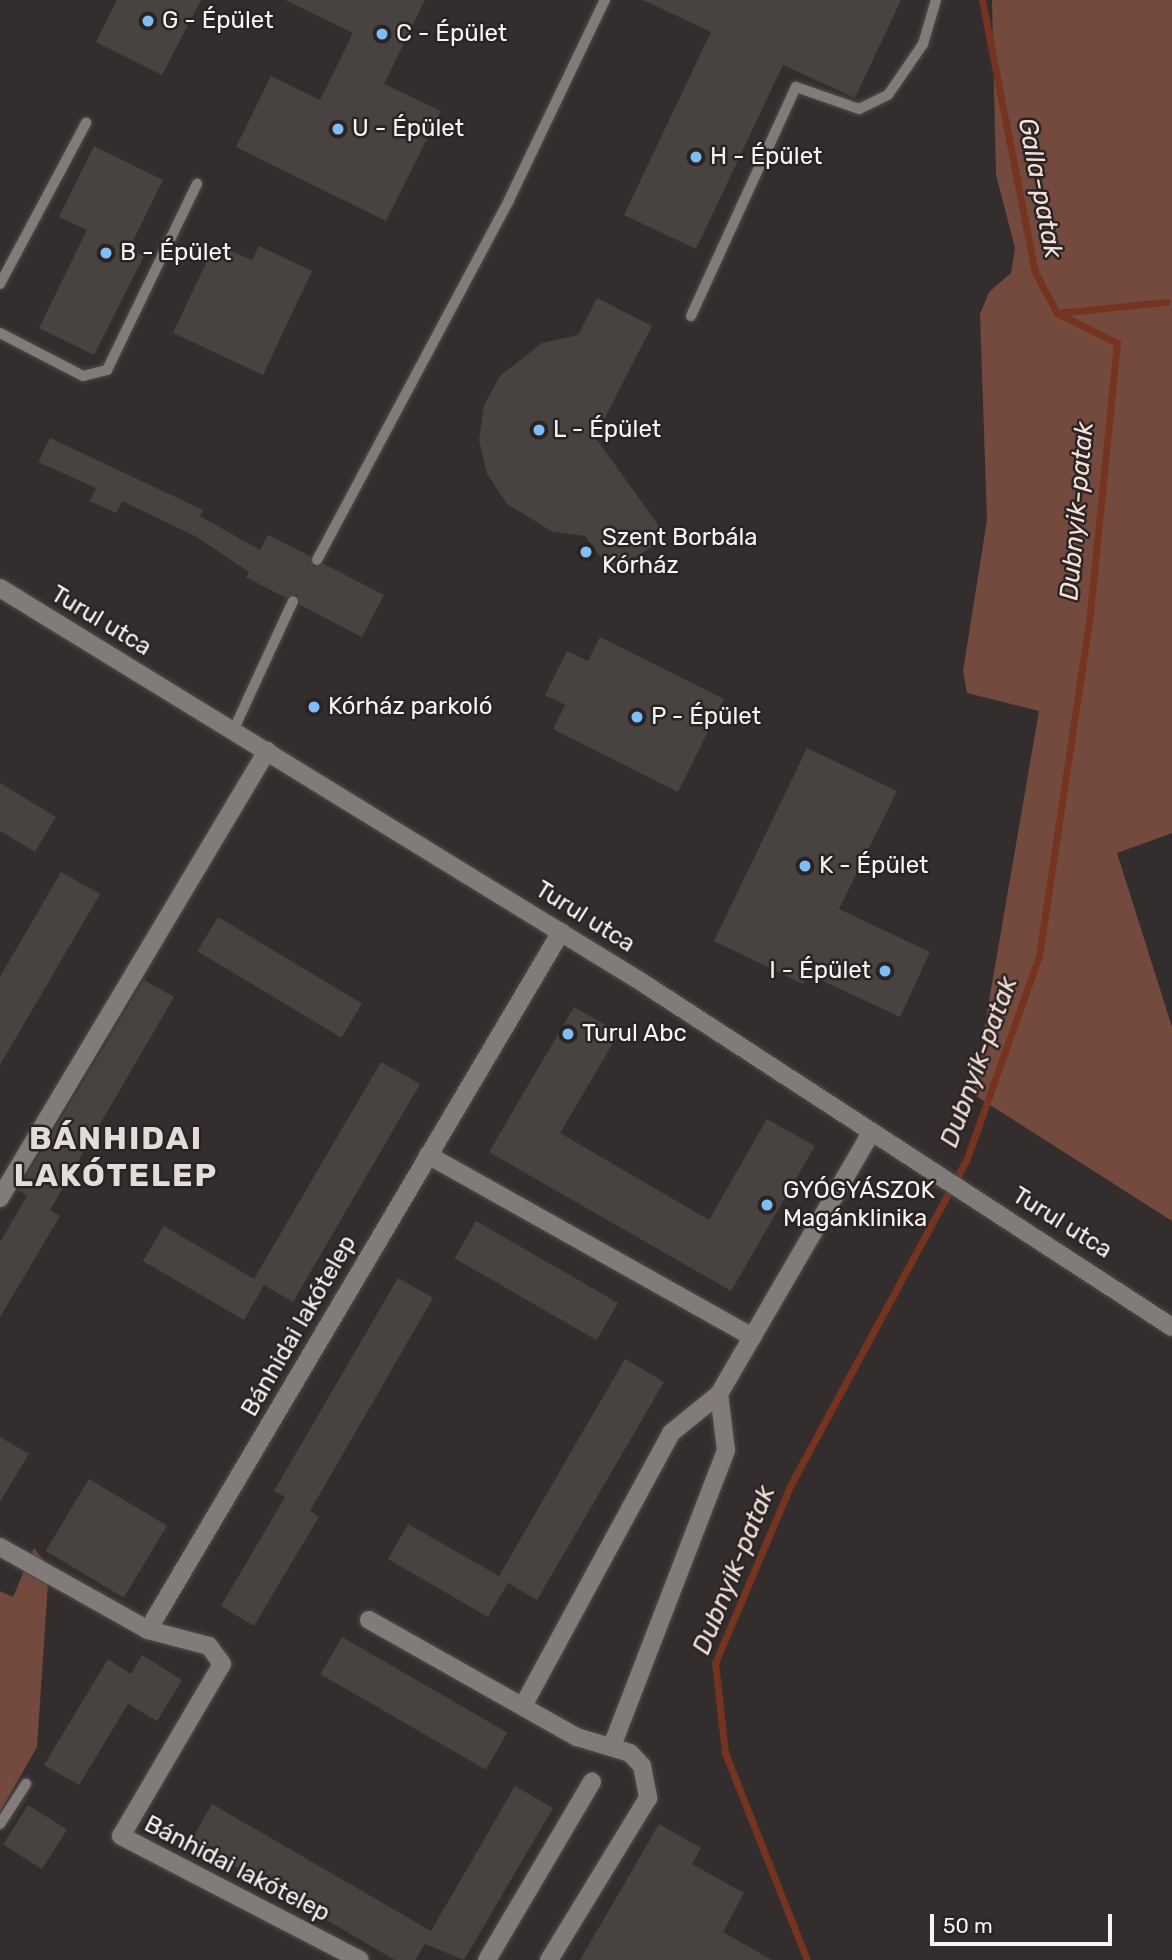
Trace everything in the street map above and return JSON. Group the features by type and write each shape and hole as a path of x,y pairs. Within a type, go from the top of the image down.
{"street":[{"name":"Turul utca","path":"0,588 561,932 871,1133 1137,1299 1172,1327"},
{"path":"0,1198 267,751"},
{"name":"Bánhidai lakótelep","path":"148,1630 561,932"},
{"path":"523,1706 671,1433 719,1394 871,1133"},
{"path":"428,1156 752,1337"},
{"path":"612,1746 726,1450 719,1394"},
{"name":"Bánhidai lakótelep","path":"0,1547 148,1630 209,1646 222,1664 121,1836 360,1960"},
{"path":"369,1620 577,1737 612,1746 642,1766 648,1798 549,1960"},
{"path":"487,1960 592,1782"}],"lane":[{"path":"317,560 509,200 605,0"},
{"path":"691,316 796,87 859,109 888,95 923,44 936,0"},
{"path":"0,284 86,123"},
{"path":"0,333 83,376 107,370 197,184"},
{"path":"233,731 293,601"},
{"path":"0,1824 26,1784"}],"shaded area":[{"path":"992,0 1172,0 1172,833 1117,853 1172,1027 1172,1221 973,1094 1039,711 967,693 963,671 987,520 980,314 989,292 1011,273 1015,248 996,175"},
{"path":"34,1548 49,1568 37,1747 0,1812 0,1591 13,1597"}],"building":[{"name":"G - Épület","path":"117,0 201,0 162,75 96,42"},
{"name":"U - Épület","path":"285,0 425,0 384,84 441,111 386,221 236,147 271,76 320,100 353,33"},
{"name":"H - Épület","path":"643,0 901,0 855,98 783,65 696,249 624,215 711,32"},
{"name":"B - Épület","path":"94,146 163,180 129,249 144,256 94,355 39,328 87,230 59,217"},
{"path":"215,244 252,260 259,246 312,271 263,375 173,333"},
{"name":"L - Épület","path":"597,298 652,326 595,437 666,536 613,574 585,536 553,532 507,504 487,474 479,440 484,405 500,376 542,343 578,335"},
{"path":"50,438 203,510 200,516 260,550 268,535 310,556 314,567 324,564 384,595 362,637 300,605 297,594 286,598 246,577 249,572 197,537 122,501 116,513 90,501 96,488 38,462"},
{"name":"P - Épület","path":"600,637 724,699 678,792 553,729 565,705 545,695 567,651 588,661"},
{"name":"K - Épület","path":"807,748 897,791 839,909 930,952 900,1017 808,974 803,984 714,941"},
{"path":"0,783 56,817 35,852 0,831"},
{"path":"61,872 100,894 0,1065 0,977"},
{"path":"218,917 362,1004 341,1038 197,951"},
{"path":"144,980 174,997 50,1210 60,1216 0,1317 0,1242 27,1196 18,1190"},
{"path":"574,1007 619,1033 560,1133 709,1220 767,1119 815,1146 731,1291 489,1152"},
{"path":"381,1062 420,1084 293,1302 264,1285 244,1320 143,1261 164,1226 254,1279"},
{"path":"476,1221 618,1303 597,1340 455,1258"},
{"path":"398,1278 433,1298 310,1511 319,1517 254,1626 221,1606 285,1497 274,1491"},
{"path":"625,1359 664,1382 537,1600 508,1583 488,1617 388,1559 408,1524 499,1576"},
{"path":"0,1437 29,1454 0,1502"},
{"path":"89,1479 167,1526 124,1598 46,1551"},
{"path":"342,1637 507,1732 486,1770 320,1674"},
{"path":"142,1655 182,1680 157,1721 128,1704 79,1785 44,1765 108,1659 131,1674"},
{"path":"515,1786 553,1808 464,1960 425,1944 415,1960 395,1960 191,1841 212,1804 431,1931"},
{"path":"28,1805 67,1829 42,1869 3,1845"},
{"path":"659,1824 701,1848 692,1864 744,1893 723,1932 772,1960 580,1960"}],"waterway":[{"name":"Galla-patak","path":"982,0 1035,272 1057,313 1166,302"},
{"name":"Dubnyik-patak","path":"807,1960 725,1753 715,1663 790,1486 966,1161 1039,956 1090,613 1117,343 1057,313"}],"place":[{"name":"G - Épület","path":"148,21"},
{"name":"C - Épület","path":"382,34"},
{"name":"U - Épület","path":"338,129"},
{"name":"H - Épület","path":"696,157"},
{"name":"B - Épület","path":"106,253"},
{"name":"L - Épület","path":"539,430"},
{"name":"Szent Borbála Kórház","path":"586,552"},
{"name":"Kórház parkoló","path":"314,707"},
{"name":"P - Épület","path":"637,717"},
{"name":"K - Épület","path":"805,866"},
{"name":"I - Épület","path":"885,971"},
{"name":"Turul Abc","path":"568,1034"},
{"name":"GYÓGYÁSZOK Magánklinika","path":"767,1205"}],"district":[{"name":"BÁNHIDAI LAKÓTELEP","path":"116,1158"}]}
